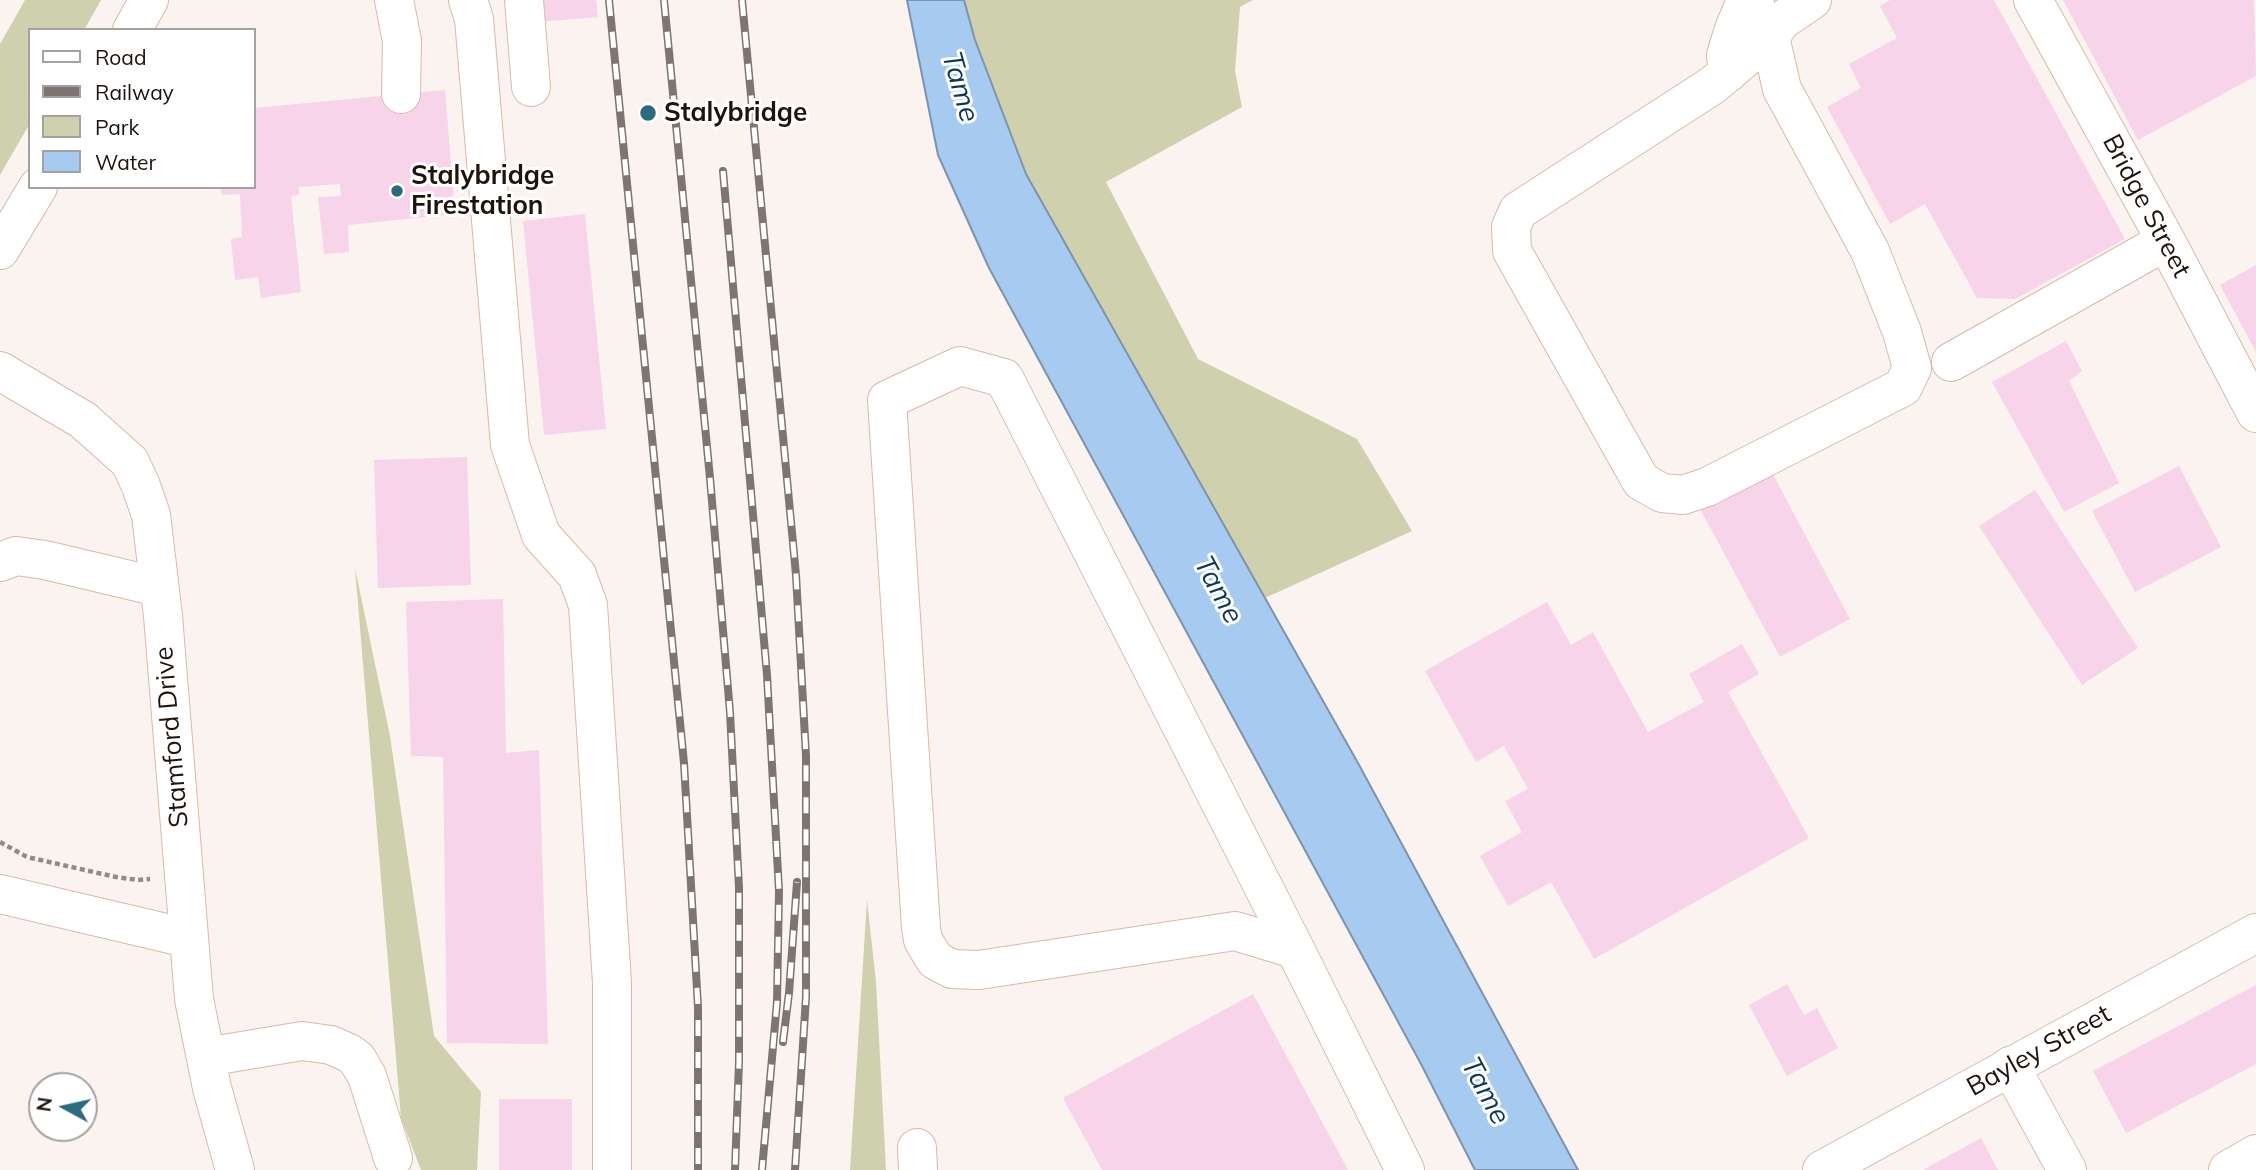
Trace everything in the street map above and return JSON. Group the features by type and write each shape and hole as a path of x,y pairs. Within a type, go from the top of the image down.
{"street":[{"path":"133,28 149,0"},
{"path":"394,0 402,41 401,94"},
{"path":"468,0 474,19 510,445 541,535 577,575 588,605 612,983 612,1170"},
{"path":"524,0 531,87"},
{"path":"1728,73 1726,55 1734,29 1742,10 1755,0"},
{"path":"1770,37 1782,89 1870,251 1902,332 1912,368 1903,387 1719,480 1683,495 1662,493 1641,481 1512,251 1511,227 1518,211 1702,93 1770,37 1781,21 1812,0"},
{"name":"Bridge Street","path":"2033,0 2166,240 2256,413"},
{"path":"0,250 36,189"},
{"path":"1951,362 2166,240"},
{"path":"1295,949 1235,931 979,970 953,970 935,960 923,940 921,928 887,400 960,366 1004,378 1295,949 1405,1170"},
{"name":"Stamford Drive","path":"0,372 83,420 130,462 151,515 159,581 194,999 212,1088 235,1170"},
{"path":"0,562 16,556 45,560 146,584 159,581"},
{"path":"0,894 187,938"},
{"name":"Bayley Street","path":"1822,1170 2256,933"},
{"path":"206,1057 302,1041 331,1045 349,1052 362,1064 368,1076 393,1158"},
{"path":"2010,1066 2067,1170"},
{"path":"2228,1170 2256,1154"}],"path":[{"path":"0,842 27,858 116,877 138,880 183,874"}],"green space":[{"path":"25,0 101,0 85,28 28,28 28,126 0,175 0,44"},
{"path":"964,0 1253,0 1240,7 1235,71 1242,107 1106,182 1198,359 1357,439 1412,531 1265,598 1026,174 975,40"},
{"path":"355,568 390,736 434,1036 481,1092 477,1170 421,1170 401,1118"},
{"path":"867,900 876,982 886,1170 850,1170"}],"water":[{"name":"Tame","path":"907,0 964,0 975,40 1026,174 1358,763 1578,1170 1475,1170 1421,1064 989,268 938,155"}],"building":[{"path":"535,0 596,0 598,17 537,22"},
{"path":"1890,0 1994,0 2125,239 2015,299 1977,298 1925,204 1890,224 1827,107 1861,88 1849,64 1897,38 1880,6"},
{"path":"2063,0 2254,0 2256,76 2138,140"},
{"name":"Stalybridge Firestation","path":"445,90 455,214 348,225 349,252 324,254 318,197 341,196 340,184 299,187 299,195 291,196 301,292 261,298 258,277 235,280 231,239 242,237 240,194 222,195 221,189 256,189 256,108"},
{"path":"585,214 606,429 544,435 523,221"},
{"path":"2256,265 2256,352 2220,285"},
{"path":"2066,341 2082,371 2069,381 2119,483 2064,512 1992,382"},
{"path":"467,457 471,585 378,588 374,460"},
{"path":"2179,466 2221,547 2135,592 2092,511"},
{"path":"1769,467 1850,619 1780,657 1698,505"},
{"path":"2035,490 2138,648 2082,685 1979,526"},
{"path":"503,599 506,753 539,750 548,1044 447,1043 443,757 411,756 406,602"},
{"path":"1547,602 1571,645 1593,632 1648,732 1704,702 1689,674 1742,644 1759,674 1728,692 1809,838 1594,959 1551,882 1508,906 1480,856 1522,832 1505,801 1528,789 1504,746 1476,762 1425,671"},
{"path":"1787,984 1804,1015 1817,1008 1838,1048 1787,1076 1749,1005"},
{"path":"2256,985 2256,1064 2126,1133 2093,1071"},
{"path":"1253,994 1348,1170 1102,1170 1063,1098"},
{"path":"499,1099 572,1099 572,1170 499,1170"},
{"path":"1981,1138 1998,1170 1923,1170"}],"railway":[{"path":"609,0 684,763 698,1007 698,1170"},
{"path":"664,0 730,712 739,888 739,1062 735,1170"},
{"path":"742,0 796,575 806,756 806,997 795,1170"},
{"path":"723,171 767,675 779,891 777,1002 762,1170"},
{"path":"783,1042 797,882"}],"place":[{"name":"Stalybridge","path":"648,113"},
{"name":"Stalybridge Firestation","path":"397,191"}]}
